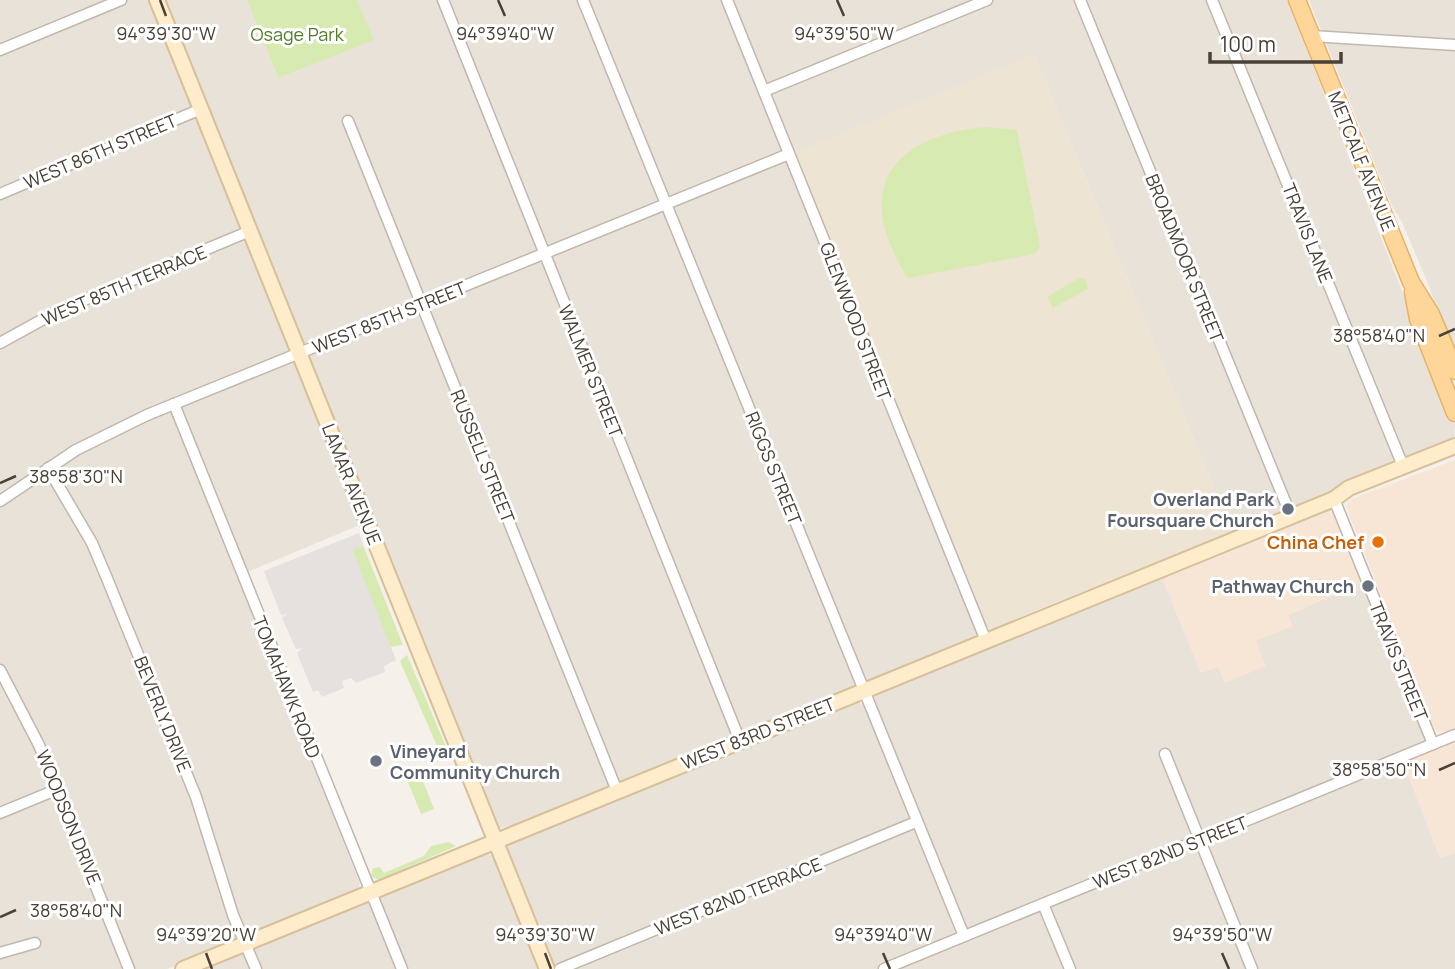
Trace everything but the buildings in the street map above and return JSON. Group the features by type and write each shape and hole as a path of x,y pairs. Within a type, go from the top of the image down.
{"main road":[{"name":"METCALF AVENUE","path":"1297,0 1411,282 1418,318 1455,413"},
{"name":"METCALF AVENUE","path":"1411,282 1432,314 1455,371"}],"street":[{"path":"0,50 121,0"},
{"name":"LAMAR AVENUE","path":"157,0 547,969"},
{"name":"WALMER STREET","path":"443,0 740,741"},
{"name":"RIGGS STREET","path":"583,0 964,936"},
{"name":"GLENWOOD STREET","path":"727,0 986,641"},
{"path":"764,92 985,0"},
{"name":"BROADMOOR STREET","path":"1080,0 1291,516"},
{"name":"TRAVIS LANE","path":"1212,0 1403,466"},
{"path":"1312,36 1455,45"},
{"name":"WEST 86TH STREET","path":"0,194 201,109"},
{"name":"RUSSELL STREET","path":"348,121 617,791"},
{"name":"WEST 85TH STREET","path":"0,501 48,468 115,430 174,404 789,154"},
{"name":"WEST 85TH TERRACE","path":"0,343 58,311 250,231"},
{"name":"TOMAHAWK ROAD","path":"174,404 402,969"},
{"name":"WEST 83RD STREET","path":"1334,499 1349,488 1455,446"},
{"name":"WEST 83RD STREET","path":"183,969 1291,516 1334,499 1350,497 1455,454"},
{"name":"BEVERLY DRIVE","path":"48,468 92,543 111,588 196,797 256,969"},
{"name":"TRAVIS STREET","path":"1334,499 1433,744"},
{"name":"WOODSON DRIVE","path":"0,670 28,720 58,789 129,969"},
{"name":"WEST 82ND STREET","path":"884,969 908,965 964,936 1455,735"},
{"path":"1165,754 1252,969"},
{"path":"0,813 58,789"},
{"name":"WEST 82ND TERRACE","path":"560,969 916,822"},
{"path":"1043,904 1070,969"},
{"path":"0,953 35,943"}],"shaded area":[{"path":"0,0 151,0 362,524 238,576 360,884 356,892 167,969 0,969"},
{"path":"163,0 247,0 278,78 373,40 357,0 1287,0 1455,425 1454,438 1448,444 1306,504 1232,531 1034,54 976,635 973,640 515,825 499,828"},
{"path":"1309,0 1455,0 1455,355 1429,286 1402,222 1391,204"},
{"path":"1034,54 1232,531 1025,615 993,631 984,625 793,153"},
{"path":"1455,460 1455,729 1445,733 1438,732 1432,724 1346,506 1352,499"},
{"path":"1328,507 1333,508 1364,582 1288,615 1293,626 1256,641 1266,666 1225,683 1218,667 1201,673 1161,575"},
{"path":"359,533 363,545 354,549 354,554 396,660 384,666 385,672 356,683 351,678 342,681 344,688 322,697 318,690 313,692 297,653 302,648 296,649 282,618 288,614 281,615 264,571"},
{"path":"1161,575 1201,673 1218,666 1225,683 1255,641 1292,626 1288,615 1364,582 1431,748 1403,761 1440,858 1455,853 1455,969 555,969 508,853 507,847 513,841 857,700 864,706 959,941 964,940 872,696 874,692"},
{"path":"1455,739 1455,853 1440,858 1403,761"},
{"path":"483,852 494,856 541,969 198,969"}],"green space":[{"name":"Osage Park","path":"247,0 357,0 374,40 278,78"},
{"path":"984,127 1017,130 1040,247 1035,254 908,278 891,248 883,220 882,196 889,174 903,157 923,143 951,133"},
{"path":"1079,278 1086,279 1088,289 1053,308 1047,297"},
{"path":"363,545 403,645 390,647 354,554 353,549"},
{"path":"407,655 452,761 437,746 400,661"},
{"path":"419,771 434,809 421,814 406,777"},
{"path":"448,842 456,846 379,880 371,876 373,868 380,867 384,873 424,856 431,846"}],"place":[{"name":"Overland Park Foursquare Church","path":"1288,509"},
{"name":"China Chef","path":"1378,542"},
{"name":"Pathway Church","path":"1368,586"},
{"name":"Vineyard Community Church","path":"376,761"}]}
